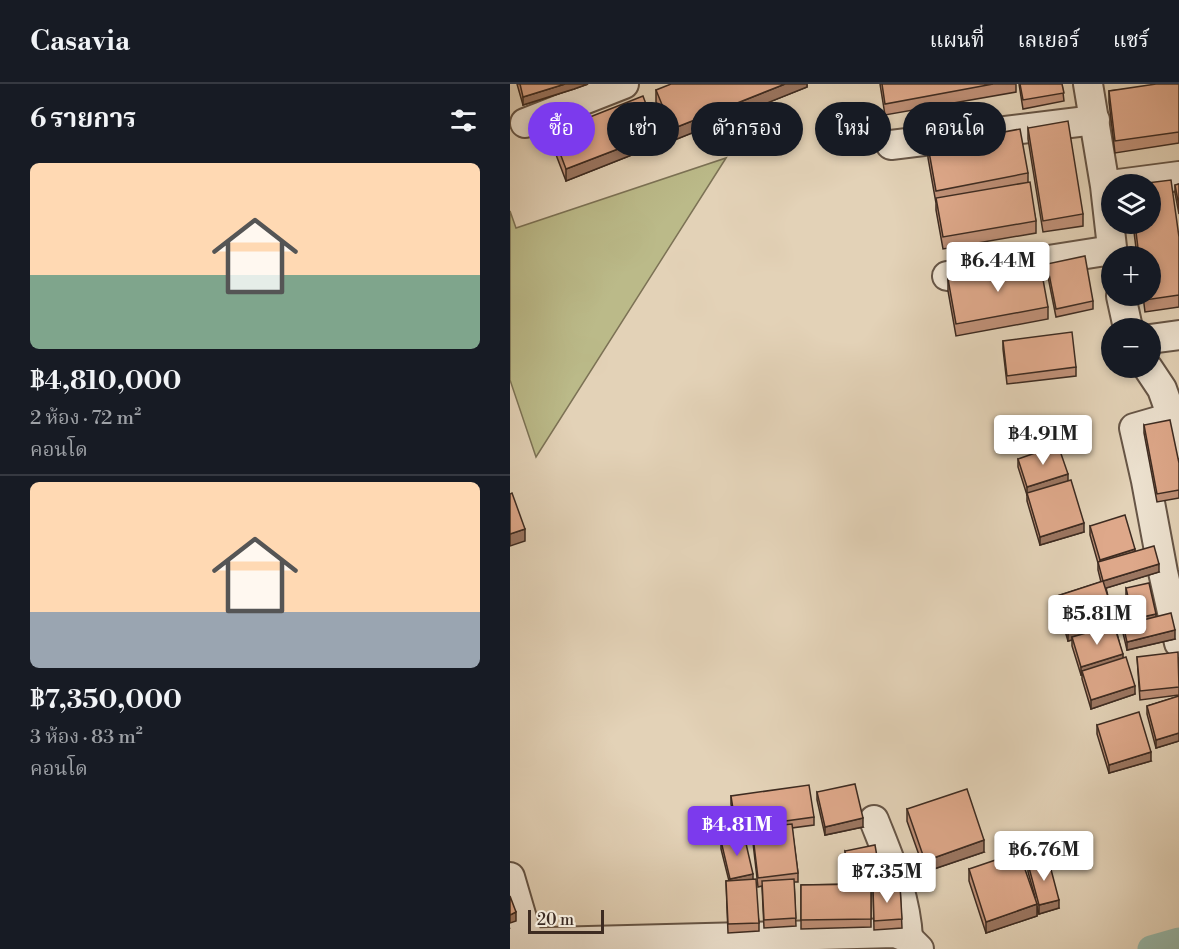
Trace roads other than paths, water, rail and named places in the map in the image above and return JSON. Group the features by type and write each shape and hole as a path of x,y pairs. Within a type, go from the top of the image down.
{"street":[{"path":"525,123 624,84"},
{"path":"1088,84 1108,174"},
{"path":"891,145 1095,120"},
{"path":"1161,178 1179,176"},
{"path":"947,276 1101,255"},
{"path":"1161,337 1179,335"},
{"path":"1155,378 1162,389 1179,444"},
{"path":"1172,417 1134,428 1179,643"},
{"path":"874,820 897,877 913,943"},
{"path":"510,877 520,943 895,933 913,943"}],"waterway":[{"path":"1151,949 1179,941"}]}
